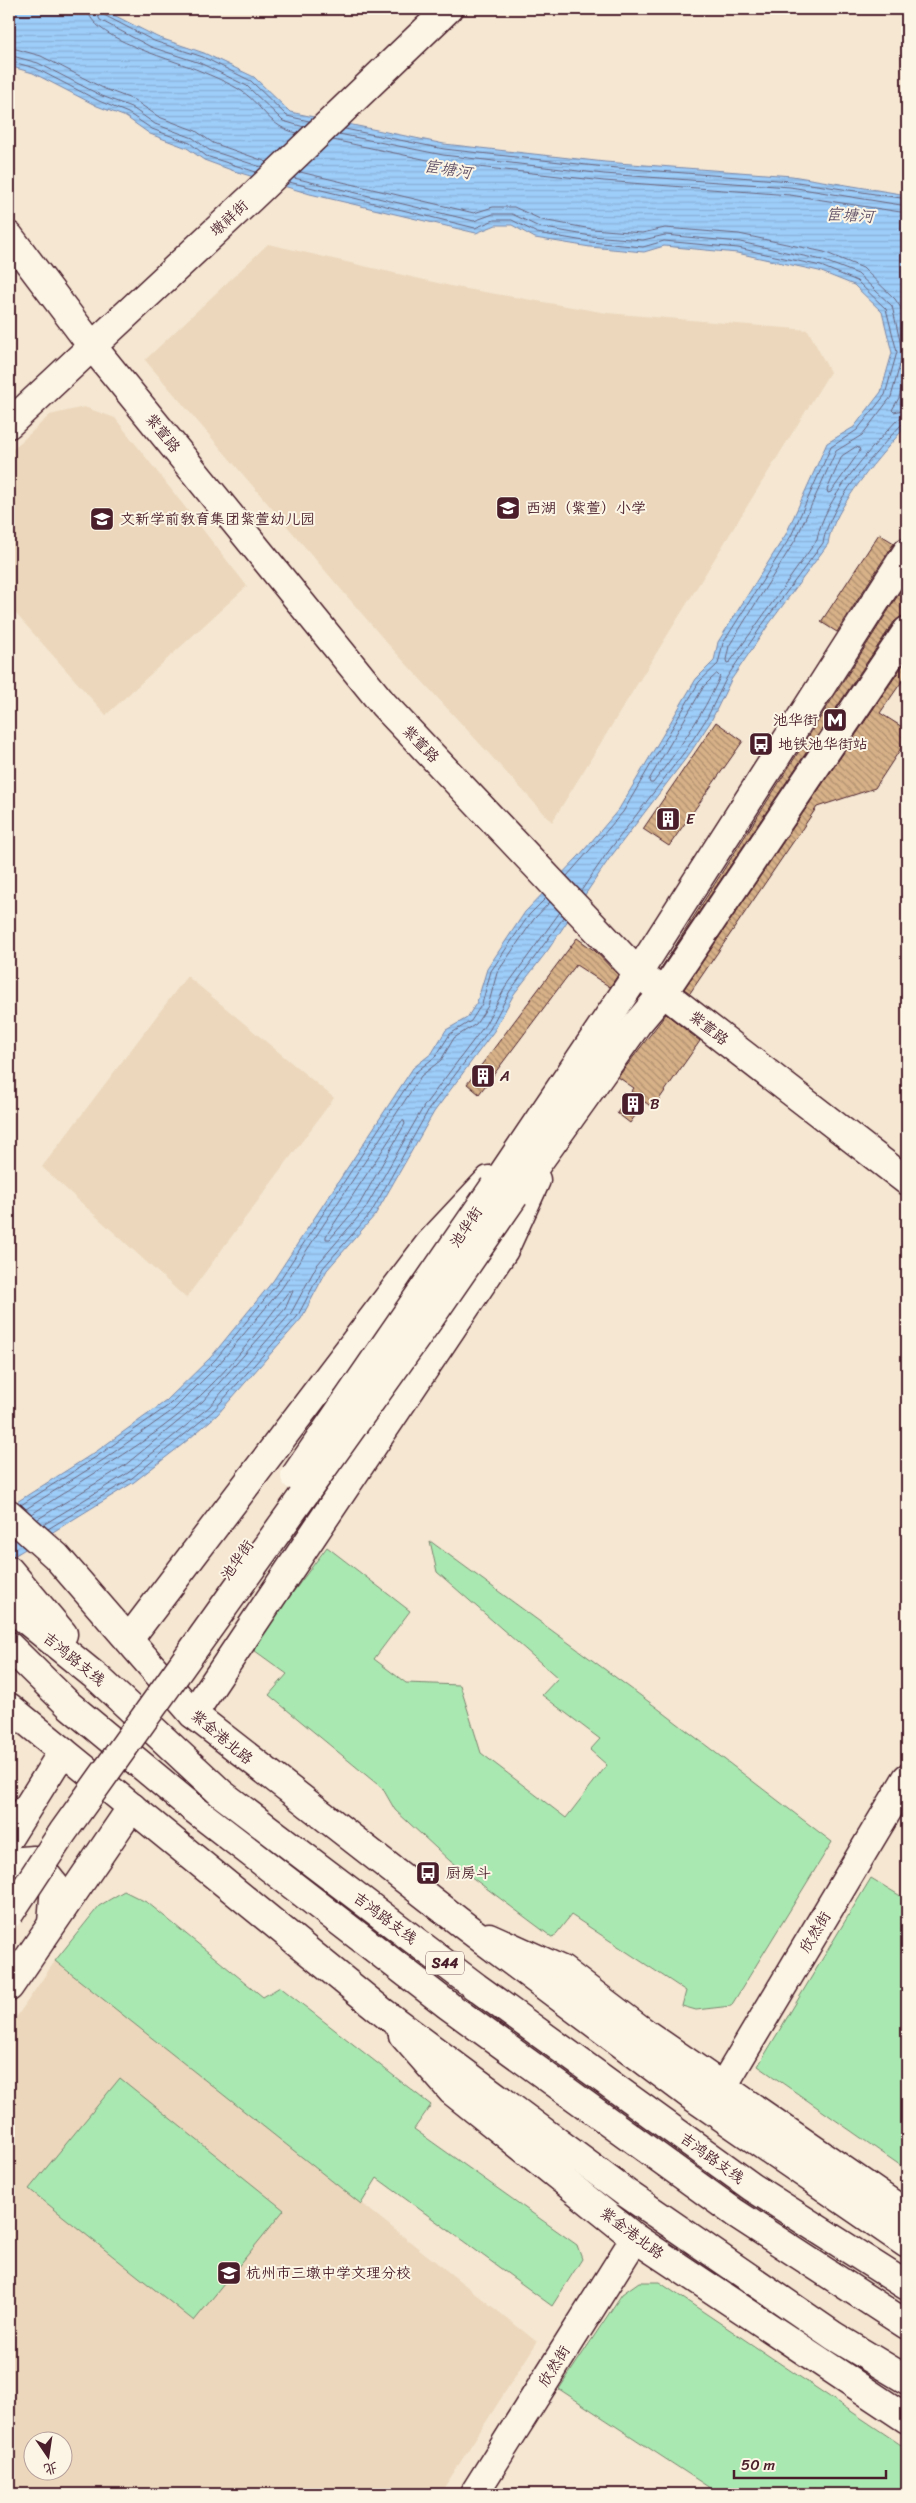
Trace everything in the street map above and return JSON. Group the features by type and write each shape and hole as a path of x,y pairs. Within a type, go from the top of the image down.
{"main road":[{"name":"墩祥街","path":"9,424 369,86 448,9"},
{"name":"紫萱路","path":"9,236 92,346 383,704 638,974 907,1181"},
{"name":"池华街","path":"538,1144 638,974 907,552"},
{"name":"池华街","path":"9,1891 538,1144 663,993 907,631"},
{"path":"129,1639 430,1243 538,1144"},
{"path":"193,1714 504,1250 538,1144"},
{"name":"池华街","path":"9,1914 69,1824 430,1318 504,1192"},
{"name":"紫金港北路","path":"9,1514 56,1556 193,1714 466,1927 694,2097 907,2244"},
{"path":"10,1572 100,1680"},
{"name":"吉鸿路支线","path":"9,1606 100,1680 222,1794 476,1987 752,2187 907,2286"},
{"name":"吉鸿路支线","path":"9,1646 69,1705 194,1809 449,2006 735,2214 907,2325"},
{"path":"9,1662 69,1705"},
{"name":"紫金港北路","path":"9,1707 384,2013 626,2193 834,2336 907,2380"},
{"path":"9,1837 63,1751"},
{"name":"欣然街","path":"723,2086 907,1778"},
{"path":"9,1987 132,1807"},
{"path":"9,1862 34,1860 55,1886 52,1925"},
{"name":"紫金港北路","path":"466,1927 562,1970 645,2033 907,2214"},
{"name":"紫金港北路","path":"384,2013 452,2090 635,2238 907,2419"},
{"name":"欣然街","path":"474,2494 635,2238"}],"shaded area":[{"name":"西湖（紫萱）小学","path":"268,244 455,287 607,313 808,330 830,372 552,822 387,643 145,360"},
{"name":"文新学前教育集团紫萱幼儿园","path":"84,407 115,418 247,586 106,715 9,606 9,453 50,415"},
{"path":"187,976 334,1098 186,1298 42,1167"},
{"name":"杭州市三墩中学文理分校","path":"55,1961 537,2342 440,2494 9,2494 9,2028"}],"green space":[{"path":"430,1541 656,1707 832,1842 731,2006 696,2010 682,2006 686,1991 571,1915 553,1938 450,1861 395,1810 383,1789 269,1695 287,1674 251,1648 327,1547 410,1611 374,1659 406,1683 460,1685 481,1753 566,1818 607,1765 590,1750 600,1739 542,1695 558,1678 437,1572"},
{"path":"871,1878 907,1900 907,2170 758,2066"},
{"path":"124,1891 148,1903 263,1997 280,1987 431,2105 414,2129 577,2245 582,2259 552,2306 377,2178 361,2204 55,1961 99,1906"},
{"path":"120,2078 284,2210 194,2321 29,2189"},
{"path":"639,2282 659,2282 907,2449 907,2494 719,2494 559,2389 622,2294"}],"water":[{"name":"宦塘河","path":"9,9 102,9 157,37 204,53 254,77 290,112 444,144 605,162 792,176 907,195 907,425 848,498 832,530 828,544 769,624 731,680 711,721 690,753 609,859 548,950 514,994 494,1031 434,1112 375,1215 327,1270 301,1319 217,1415 183,1444 134,1482 9,1559 9,1507 97,1451 166,1401 211,1357 273,1281 413,1068 432,1053 446,1030 467,1018 477,1002 487,969 525,912 579,856 619,809 696,679 714,661 718,642 786,534 827,443 854,427 881,392 892,353 882,312 854,285 819,271 737,253 664,246 644,252 590,247 535,238 512,225 496,225 476,233 310,194 204,160 187,148 150,134 126,117 97,106 33,73 9,66"}],"building":[{"path":"879,534 894,543 837,632 821,622"},
{"path":"907,581 907,616 900,617 894,622 660,970"},
{"path":"907,659 907,674 880,713 907,730 907,739 875,788 817,807 690,993 684,989"},
{"path":"716,722 743,741 669,846 643,829"},
{"path":"577,938 595,951 618,975 610,987 576,965 479,1094 467,1084"},
{"path":"666,1014 700,1041 653,1108 645,1102 630,1123 617,1113 634,1088 618,1077"}],"place":[{"name":"西湖（紫萱）小学","path":"508,508"},
{"name":"文新学前教育集团紫萱幼儿园","path":"102,519"},
{"name":"池华街","path":"835,720"},
{"name":"地铁池华街站","path":"761,744"},
{"name":"E","path":"668,819"},
{"name":"A","path":"483,1076"},
{"name":"B","path":"633,1104"},
{"name":"厨房斗","path":"428,1873"},
{"name":"杭州市三墩中学文理分校","path":"229,2273"}]}
